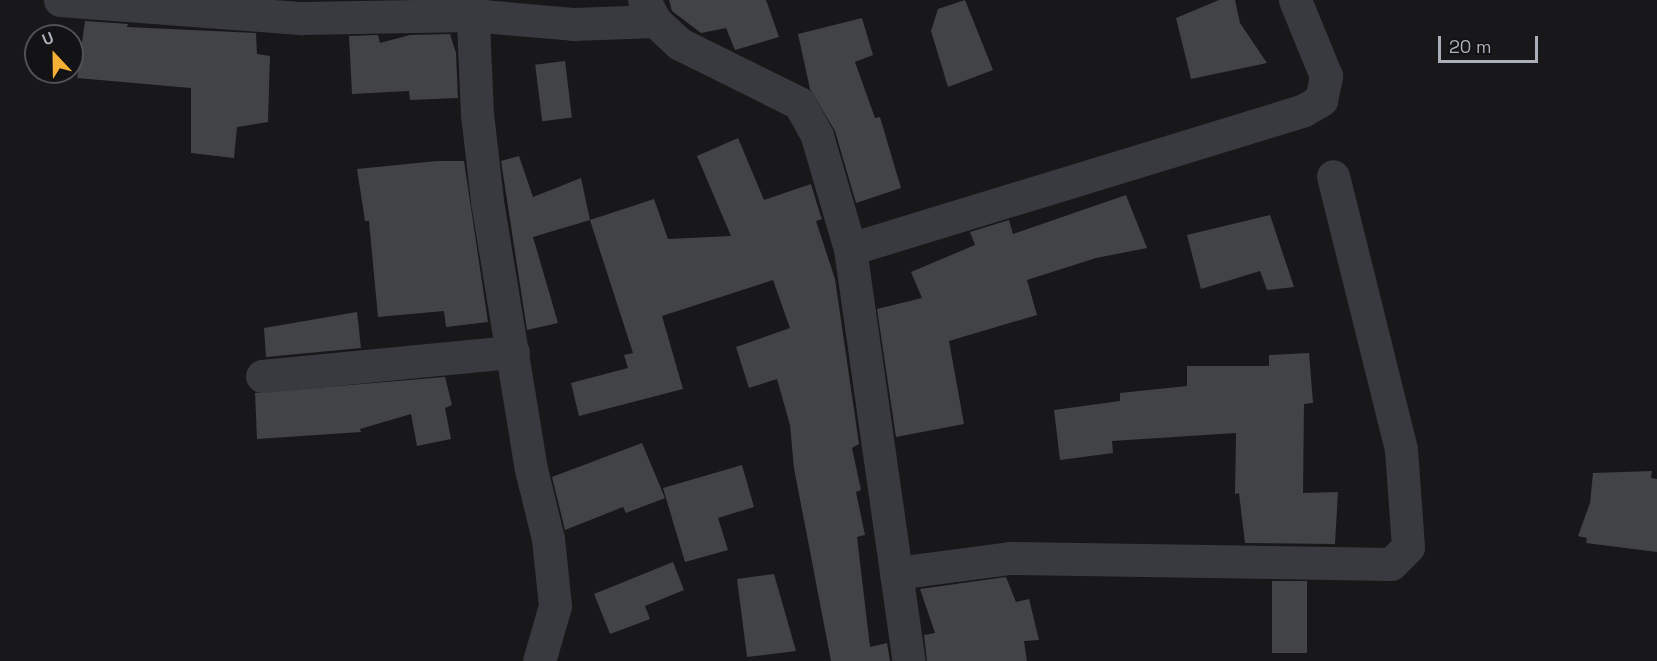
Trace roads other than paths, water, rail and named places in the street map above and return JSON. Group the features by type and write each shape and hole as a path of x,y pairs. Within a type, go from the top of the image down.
{"street":[{"path":"60,0 302,18 471,8 573,24 649,10 680,44 799,103 817,136 850,249 909,661"},
{"path":"850,249 1304,110 1321,100 1326,76 1295,0"},
{"path":"471,8 487,201 530,465 548,539 555,606 539,661"},
{"path":"896,573 1010,558 1391,564 1408,546 1401,449 1333,176"},
{"path":"262,376 513,352"}]}
